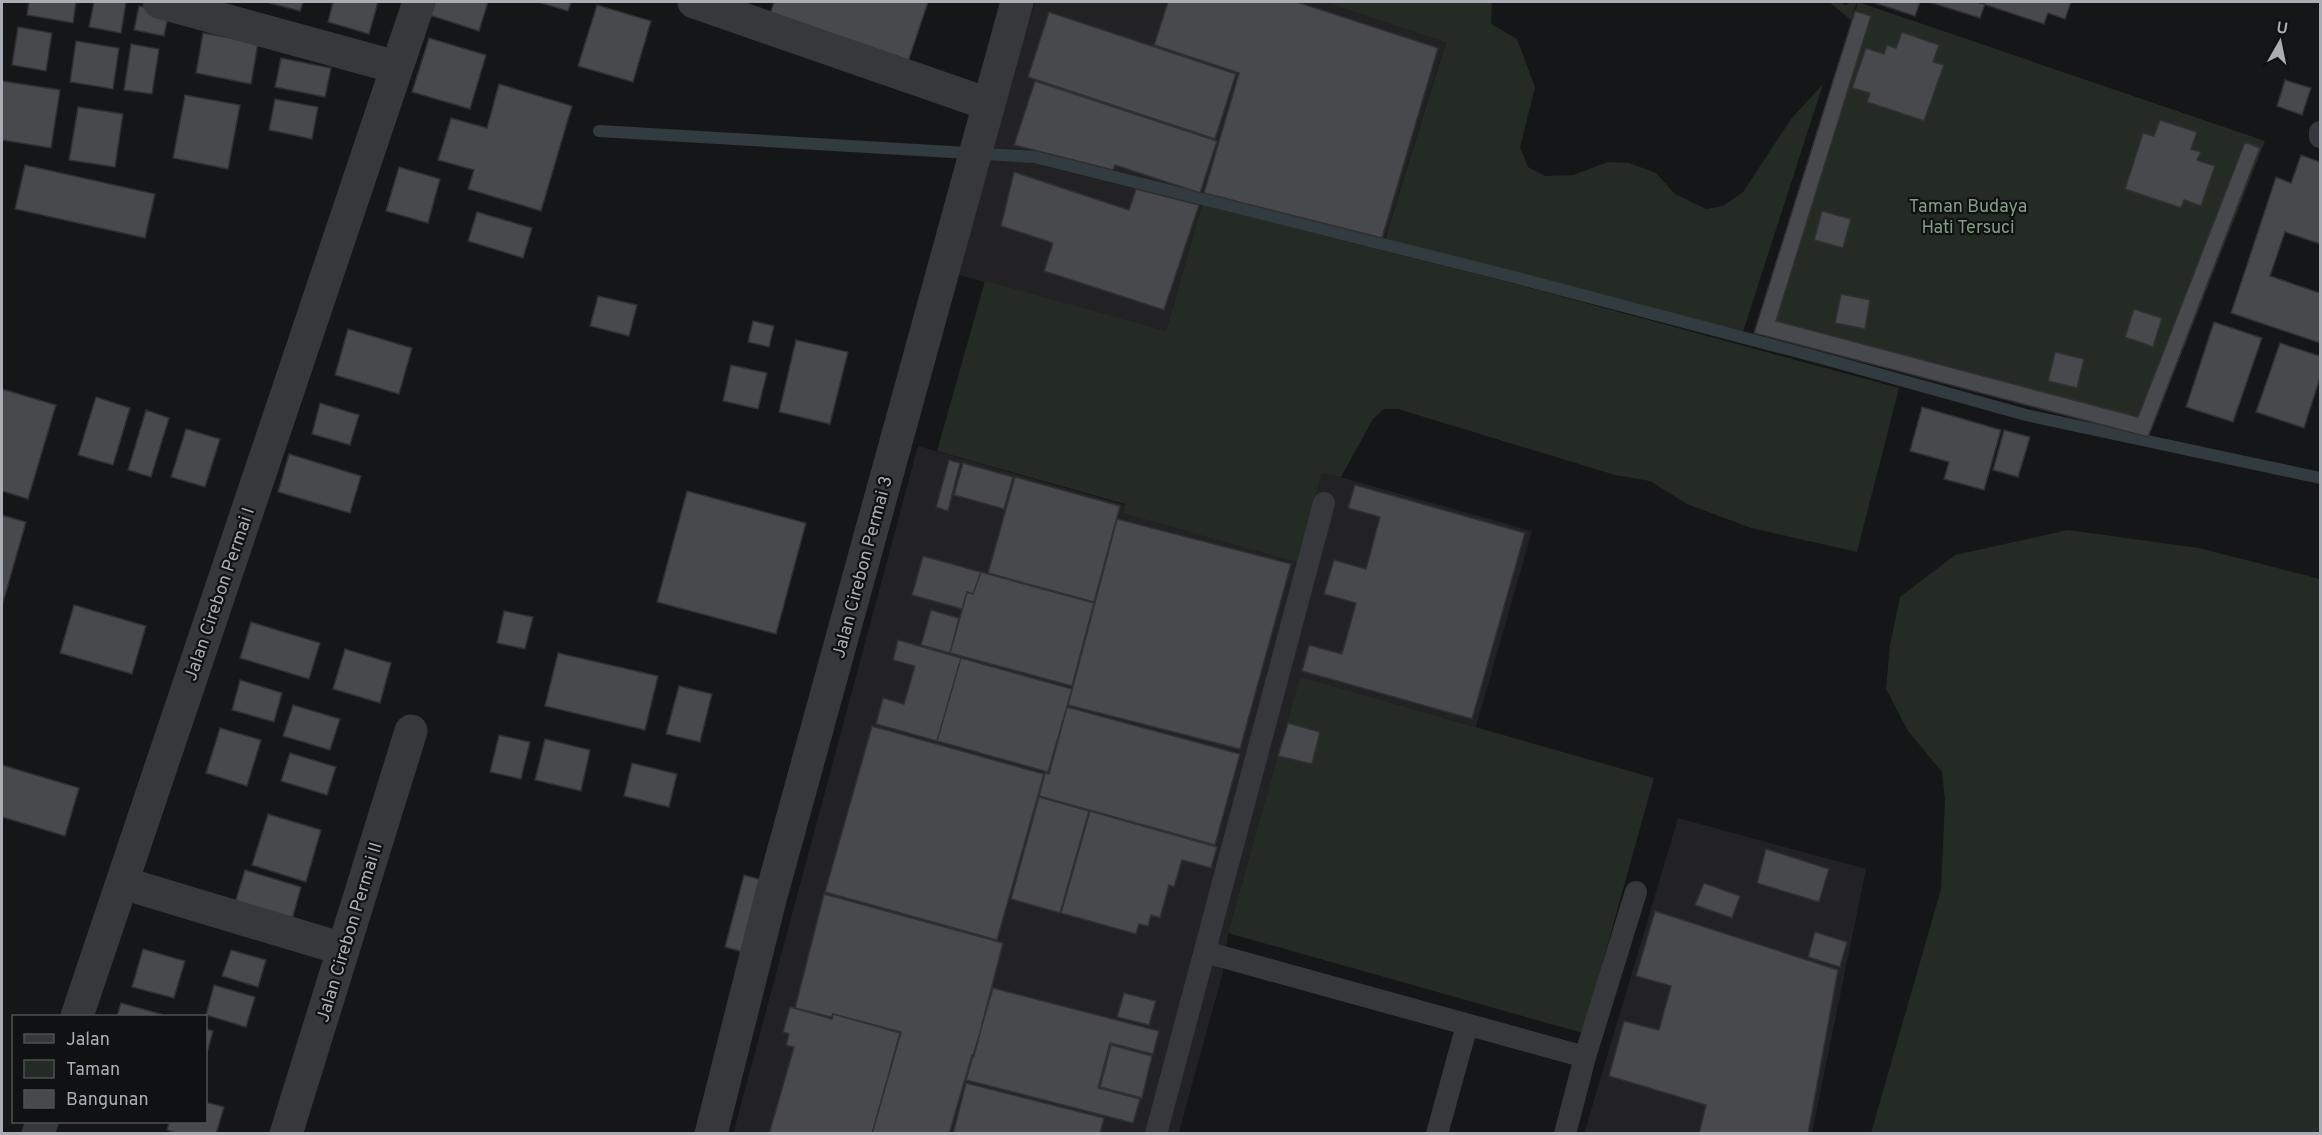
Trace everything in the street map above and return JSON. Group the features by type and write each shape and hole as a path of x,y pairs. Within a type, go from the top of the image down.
{"street":[{"path":"159,2 396,67"},
{"name":"Jalan Cirebon Permai I","path":"79,1015 419,2"},
{"path":"694,2 752,11 988,104"},
{"name":"Jalan Cirebon Permai 3","path":"711,1134 771,896 1017,2"},
{"name":"Jalan Cirebon Permai II","path":"286,1134 411,731"},
{"path":"123,883 344,949"}],"lane":[{"path":"2320,132 2320,137"},
{"path":"1156,1134 1324,503"},
{"path":"1565,1134 1585,1057 1636,892"},
{"path":"1205,952 1585,1057"},
{"path":"1437,1134 1467,1025"}],"shaded area":[{"path":"1035,2 1325,2 1446,41 1381,250 1202,205 1166,331 959,275 1001,114"},
{"path":"918,446 1125,505 1123,512 1297,562 1322,472 1532,531 1476,727 1300,678 1228,933 1223,972 1179,1132 1182,1133 733,1134"},
{"path":"1678,818 1866,869 1812,1133 1584,1134"}],"green space":[{"path":"1325,2 1492,2 1491,24 1517,39 1535,87 1520,147 1528,167 1545,176 1573,175 1608,162 1629,163 1656,173 1675,194 1706,209 1723,206 1743,192 1791,119 1823,84 1743,332 1385,239 1446,42"},
{"path":"1829,2 1840,2 1846,5 1850,2 1857,2 1851,20"},
{"name":"Taman Budaya Hati Tersuci","path":"1858,2 2265,141 2149,437 1754,333"},
{"path":"1202,205 1501,280 1899,388 1857,552 1751,528 1687,504 1650,481 1615,475 1398,409 1384,409 1373,419 1341,477 1322,473 1297,562 1123,513 1125,504 937,451 985,281 1166,331"},
{"path":"2068,530 2199,548 2320,579 2320,1133 1871,1133 1941,889 1945,800 1942,772 1908,731 1886,689 1890,645 1900,597 1955,555"},
{"path":"1300,677 1654,778 1583,1033 1228,933"}],"building":[{"path":"29,2 76,2 73,23 27,15"},
{"path":"94,2 126,2 121,33 89,27"},
{"path":"266,2 303,2 300,11"},
{"path":"333,2 378,2 369,34 328,22"},
{"path":"433,2 488,2 479,31 429,15"},
{"path":"538,2 571,2 568,11"},
{"path":"774,2 928,2 907,65 768,20"},
{"path":"1168,2 1297,2 1438,48 1382,238 1204,193 1239,73 1154,45"},
{"path":"1872,2 1920,2 1915,16"},
{"path":"1929,2 1977,2 1985,4 1980,18"},
{"path":"1977,2 2071,2 2065,19 2048,13 2044,24"},
{"path":"597,5 651,21 633,82 578,66"},
{"path":"139,6 169,12 164,36 134,30"},
{"path":"1855,11 1871,16 1776,321 2138,417 2245,142 2260,148 2148,437 1754,333"},
{"path":"1049,12 1236,74 1215,139 1028,77"},
{"path":"18,27 52,33 46,71 12,65"},
{"path":"1902,32 1939,45 1933,62 1944,65 1924,121 1867,102 1870,93 1852,88 1866,48 1884,54 1887,45 1896,48"},
{"path":"203,33 258,43 251,84 196,73"},
{"path":"429,38 486,55 470,109 412,92"},
{"path":"76,41 119,48 113,89 70,82"},
{"path":"131,44 159,49 152,94 124,90"},
{"path":"281,58 331,68 325,97 275,87"},
{"path":"2285,80 2311,88 2302,115 2277,106"},
{"path":"2,81 60,90 51,148 2,140"},
{"path":"1035,81 1217,141 1200,193 1115,165 1113,170 1014,145"},
{"path":"499,84 572,106 541,211 468,189 474,170 438,160 451,118 487,128"},
{"path":"185,95 240,105 228,169 173,158"},
{"path":"275,99 318,107 312,139 269,130"},
{"path":"78,107 123,114 115,167 69,160"},
{"path":"2160,120 2197,132 2191,149 2201,152 2197,160 2215,166 2201,206 2184,200 2181,208 2125,189 2143,133 2154,136"},
{"path":"2301,155 2320,162 2320,244 2285,232 2270,276 2320,293 2320,343 2231,313 2276,177 2291,183"},
{"path":"25,165 155,194 145,238 15,209"},
{"path":"399,167 440,179 428,223 386,211"},
{"path":"1014,172 1129,210 1136,189 1199,205 1164,310 1044,271 1053,243 1001,226"},
{"path":"1822,211 1851,219 1843,248 1814,240"},
{"path":"477,212 532,228 523,258 468,241"},
{"path":"1841,294 1870,300 1865,329 1835,323"},
{"path":"598,296 637,305 629,336 590,326"},
{"path":"2134,309 2162,318 2153,347 2125,337"},
{"path":"753,321 774,326 769,347 748,342"},
{"path":"2214,322 2262,338 2233,422 2186,407"},
{"path":"348,329 412,348 399,394 335,375"},
{"path":"796,340 848,352 830,424 779,412"},
{"path":"2280,343 2320,356 2320,378 2304,428 2256,412"},
{"path":"2055,352 2084,359 2077,388 2048,381"},
{"path":"731,365 767,373 758,409 723,401"},
{"path":"2,389 56,405 28,499 2,491"},
{"path":"96,397 130,408 113,465 78,455"},
{"path":"320,403 359,415 350,445 312,434"},
{"path":"1922,407 2001,430 1984,490 1944,479 1949,462 1910,451"},
{"path":"146,410 169,418 151,477 128,470"},
{"path":"186,429 220,439 205,487 171,477"},
{"path":"2004,430 2030,437 2018,477 1993,470"},
{"path":"289,454 361,476 350,513 278,492"},
{"path":"949,460 960,463 948,511 936,507"},
{"path":"963,463 1013,477 1004,509 954,495"},
{"path":"1015,477 1120,506 1094,602 988,573"},
{"path":"1355,485 1525,533 1472,719 1302,671 1309,645 1342,654 1356,603 1324,594 1334,560 1366,569 1380,517 1348,508"},
{"path":"687,491 806,523 776,634 657,602"},
{"path":"2,515 26,522 2,606"},
{"path":"1117,519 1291,564 1240,749 1068,705"},
{"path":"923,556 981,572 973,594 967,592 962,609 912,595"},
{"path":"981,572 1094,603 1072,686 950,653 967,592 973,594"},
{"path":"74,605 146,626 132,674 60,653"},
{"path":"931,610 959,618 950,653 921,645"},
{"path":"504,611 533,617 525,649 497,643"},
{"path":"251,622 320,643 309,679 240,658"},
{"path":"898,640 961,658 937,741 876,724 883,698 904,704 915,666 893,660"},
{"path":"345,649 391,663 380,703 333,689"},
{"path":"558,653 658,676 645,730 545,706"},
{"path":"961,658 1072,689 1048,772 937,741"},
{"path":"240,680 282,693 274,722 232,710"},
{"path":"679,686 712,694 700,742 666,734"},
{"path":"293,705 340,719 330,750 283,736"},
{"path":"1067,707 1240,754 1215,845 1039,796 1045,773 1049,774"},
{"path":"1288,723 1320,732 1312,764 1278,756"},
{"path":"872,726 1044,774 997,940 825,892"},
{"path":"220,728 261,740 247,786 206,773"},
{"path":"499,735 530,742 521,779 490,772"},
{"path":"545,739 590,750 581,791 535,780"},
{"path":"290,753 336,767 327,795 281,781"},
{"path":"632,763 677,774 669,807 624,796"},
{"path":"2,765 79,788 65,836 2,817"},
{"path":"1039,797 1089,811 1060,913 1011,899"},
{"path":"1090,811 1217,847 1211,868 1182,860 1174,887 1169,885 1160,918 1151,915 1148,926 1139,924 1136,934 1061,913"},
{"path":"268,814 321,830 306,882 252,865"},
{"path":"1766,849 1829,869 1819,902 1757,883"},
{"path":"245,870 301,887 292,920 235,903"},
{"path":"744,875 766,881 746,953 725,947"},
{"path":"1704,883 1740,896 1732,918 1695,905"},
{"path":"824,894 1003,943 974,1056 972,1055 949,1134 872,1134 901,1032 833,1014 831,1017 795,1008"},
{"path":"1655,911 1838,970 1808,1134 1699,1134 1706,1105 1609,1076 1624,1021 1659,1030 1671,986 1636,976"},
{"path":"1815,932 1847,942 1840,967 1808,957"},
{"path":"143,949 185,961 174,998 132,987"},
{"path":"231,950 266,960 258,987 222,976"},
{"path":"214,985 255,997 246,1027 206,1015"},
{"path":"993,988 1159,1031 1153,1054 1110,1043 1098,1088 1140,1099 1133,1123 966,1080"},
{"path":"1124,993 1156,1001 1149,1025 1117,1017"},
{"path":"121,1003 161,1014 161,1015 117,1015"},
{"path":"790,1007 832,1019 833,1014 900,1033 872,1134 769,1134 794,1047 786,1045 789,1034 783,1032"},
{"path":"207,1029 213,1031 207,1052"},
{"path":"1111,1045 1152,1056 1142,1098 1100,1087"},
{"path":"966,1083 1104,1118 1100,1134 953,1134"},
{"path":"207,1102 224,1107 216,1134 179,1134 167,1130 169,1123 207,1123"}],"waterway":[{"path":"599,131 1035,157 1510,276 2026,415 2320,478"}]}
